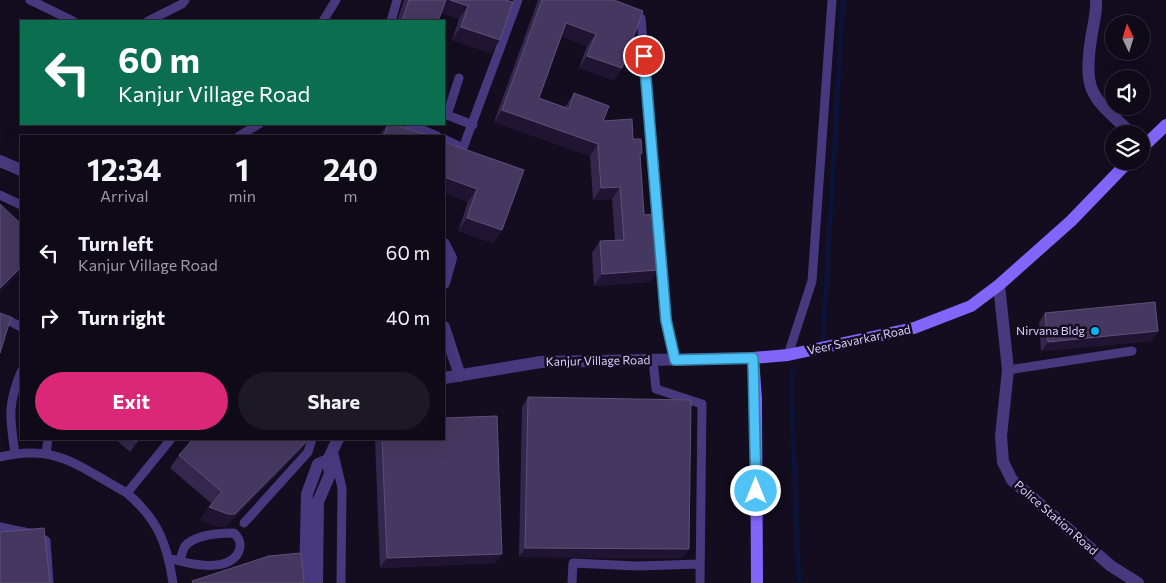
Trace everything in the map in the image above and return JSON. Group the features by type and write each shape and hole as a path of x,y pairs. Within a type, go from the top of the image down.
{"street":[{"path":"1096,0 1087,65 1090,89 1096,101 1122,125"},
{"path":"1150,138 1166,125"},
{"path":"0,161 20,170"},
{"name":"Veer Savarkar Road","path":"753,364 914,328 971,306 999,285 1071,221 1120,170"},
{"path":"445,246 451,258 445,279"},
{"name":"Police Station Road","path":"999,285 1008,370 1001,436 1003,462 1012,480 1111,566 1138,583"},
{"path":"445,329 460,376"},
{"name":"Kanjur Village Road","path":"445,378 541,362 675,360 753,364"},
{"path":"753,364 756,392 756,583"},
{"path":"305,583 306,494 318,464 333,450"},
{"path":"317,583 318,502 330,474 333,450"}],"lane":[{"path":"30,0 71,20"},
{"path":"150,20 182,4 185,0"},
{"path":"325,20 336,0"},
{"path":"391,20 397,0"},
{"path":"445,139 463,148 518,0"},
{"path":"788,355 812,281 832,0"},
{"path":"624,12 641,18 666,320 675,360"},
{"path":"459,78 447,115 473,125"},
{"path":"241,135 257,125"},
{"path":"410,125 435,135"},
{"path":"0,195 20,205"},
{"path":"8,320 20,326"},
{"path":"1008,370 1132,352"},
{"path":"653,360 656,389 702,404 700,583"},
{"path":"15,454 11,423 11,396 20,374"},
{"path":"46,452 48,440"},
{"path":"127,494 170,440"},
{"path":"244,523 308,452 312,440"},
{"path":"333,450 342,488 341,583"},
{"path":"0,457 46,452 84,467 127,494 140,505 158,528 170,558 173,583"},
{"path":"0,527 34,534 46,541 49,583"},
{"path":"170,558 195,566 218,565 236,557 240,548 240,539 234,533 216,533 196,540 185,546 180,561"},
{"path":"572,583 573,563 637,566 700,564"}],"building":[{"path":"409,0 446,0 438,20 402,20"},
{"path":"450,0 505,0 513,2 500,40 461,27 468,6"},
{"path":"542,0 614,0 643,11 622,68 587,56 596,34 566,23 539,98 569,109 574,93 609,106 603,121 632,119 633,139 641,139 642,153 640,154 644,215 654,214 658,270 602,274 600,241 624,240 620,187 601,188 598,144 502,110"},
{"path":"388,125 397,125 426,135 384,135"},
{"path":"445,142 524,170 502,230 467,218 477,189 445,177"},
{"path":"0,204 20,223 20,268 0,288"},
{"name":"Nirvana Bldg","path":"1155,302 1158,331 1048,342 1045,313"},
{"path":"0,313 11,317 0,353"},
{"path":"528,397 691,400 689,549 525,548"},
{"path":"497,416 502,554 387,558 382,440 445,440 445,418"},
{"path":"192,440 308,440 235,514 228,514 209,507 222,492 179,455"},
{"path":"44,528 50,583 0,583 0,532"},
{"path":"301,553 304,583 193,583 192,581 269,556"}],"waterway":[{"path":"823,341 843,0"},
{"path":"794,368 791,381 799,583"}],"place":[{"name":"Nirvana Bldg","path":"1095,331"}],"route":[{"path":"644,56 666,320 675,360 753,358 756,392 756,491"}]}
